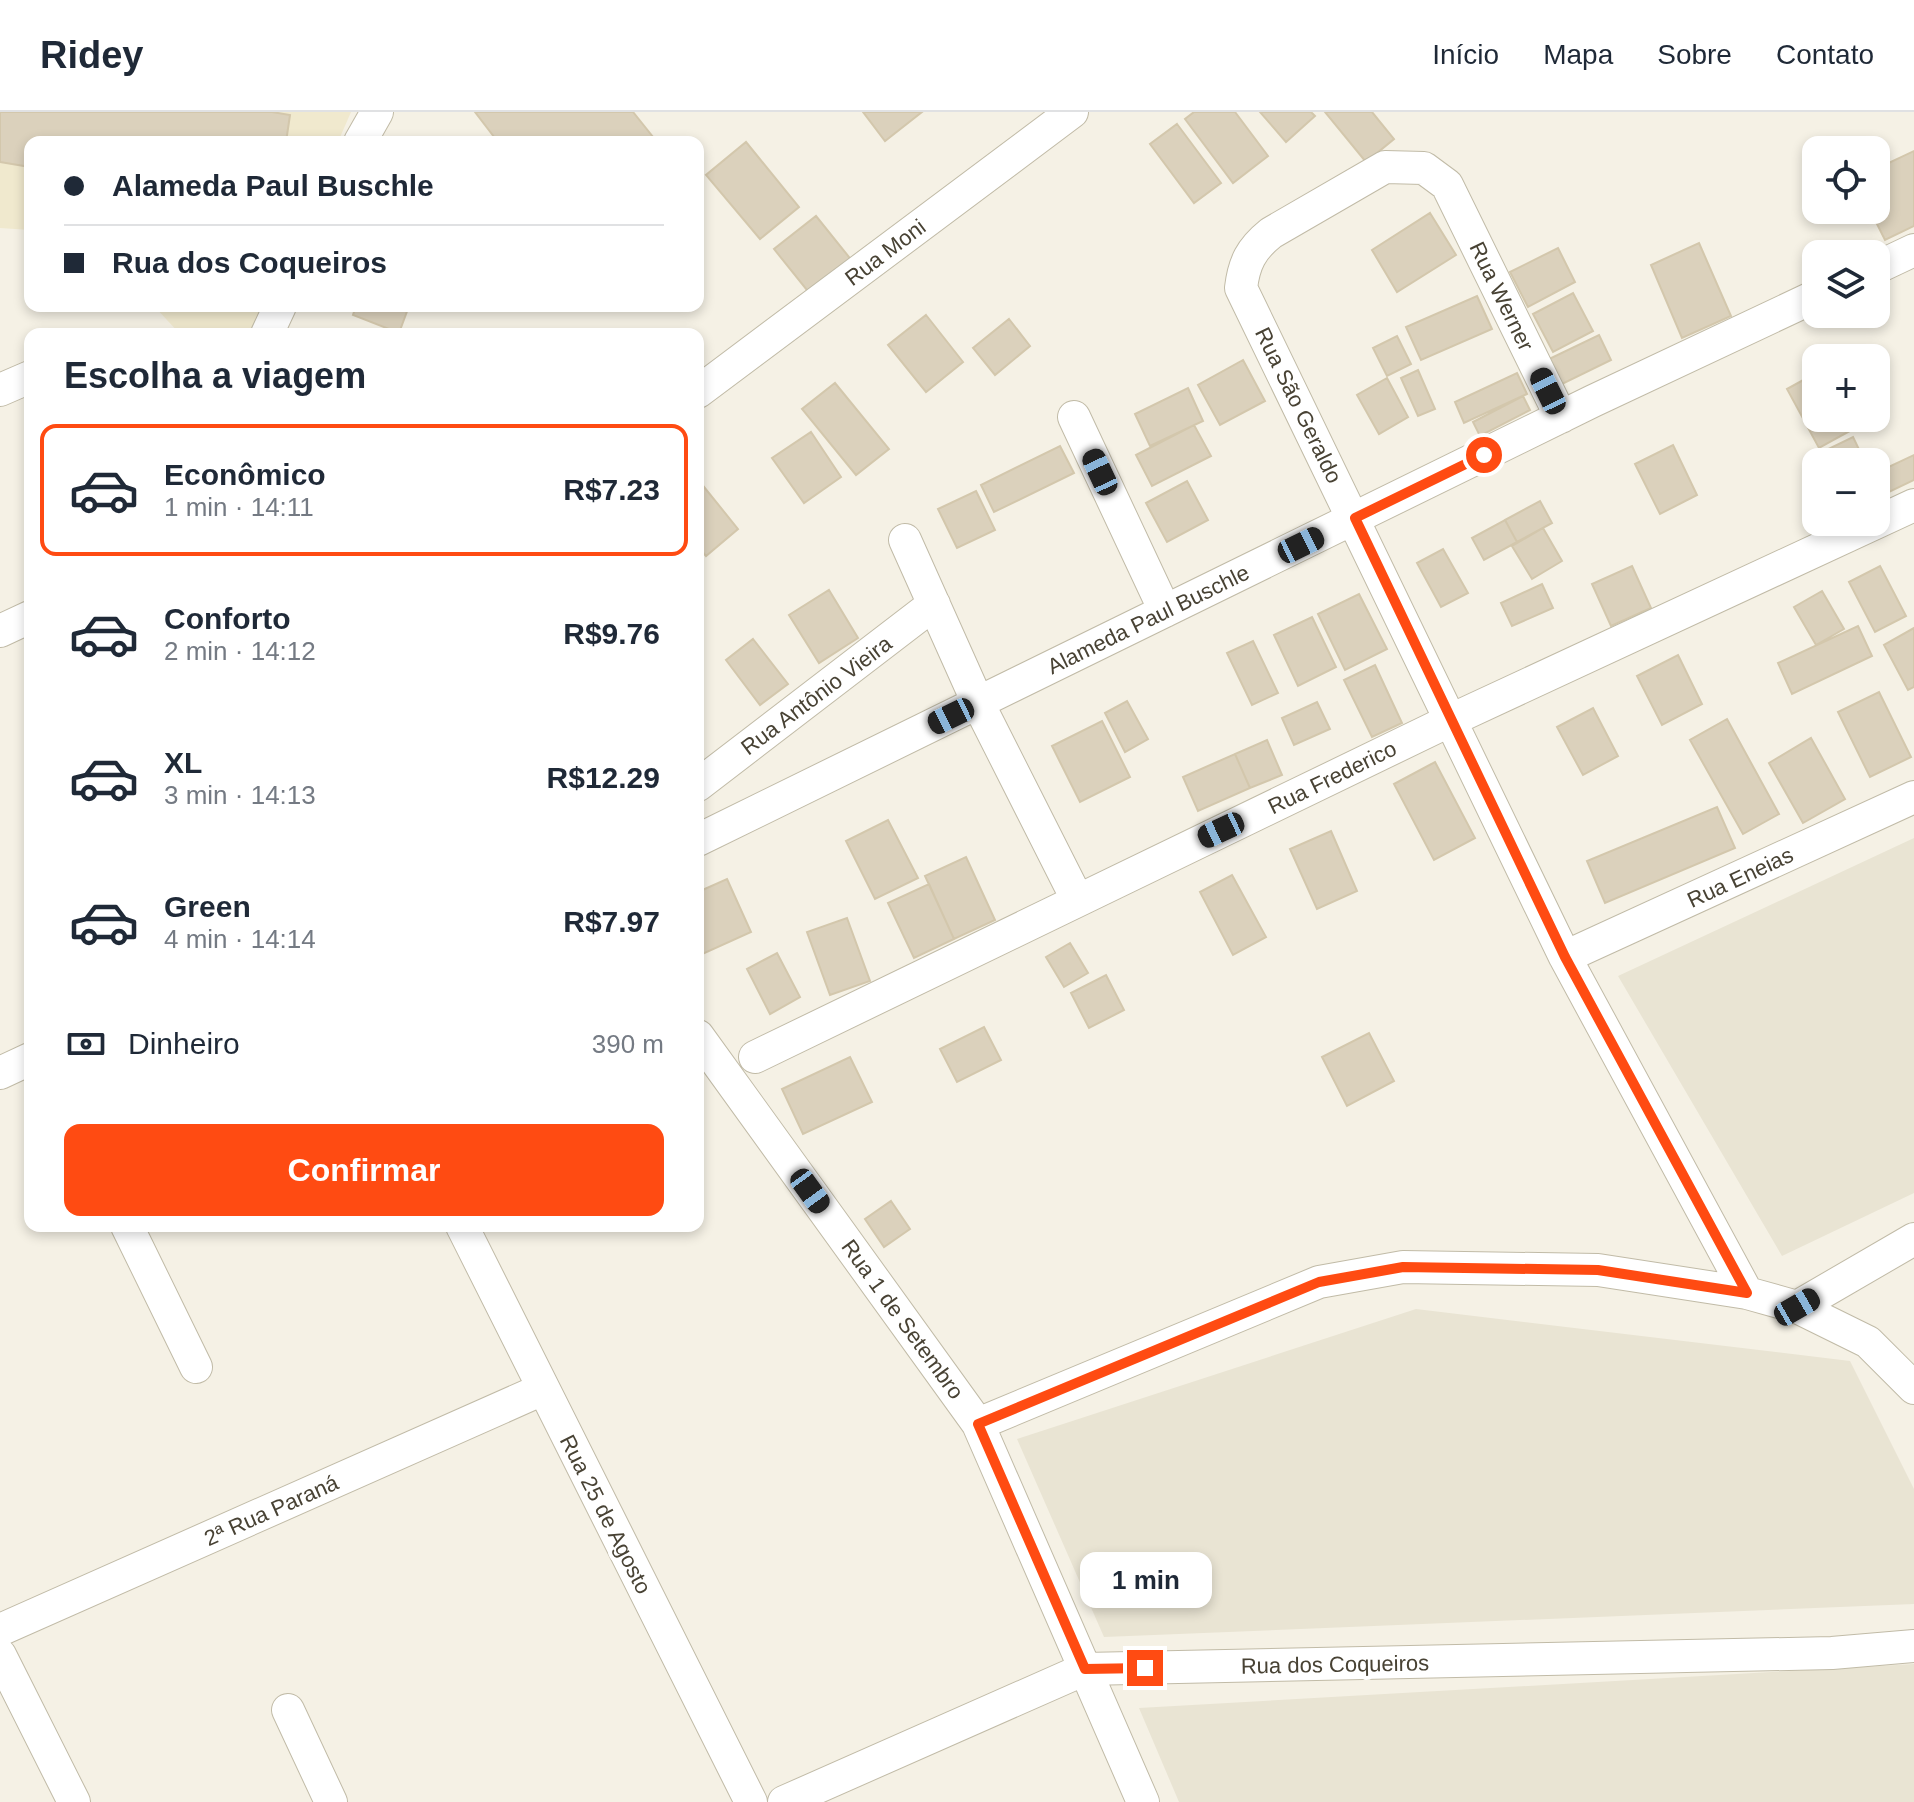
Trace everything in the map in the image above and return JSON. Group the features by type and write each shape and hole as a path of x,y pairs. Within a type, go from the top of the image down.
{"street":[{"path":"363,136 377,112"},
{"name":"Rua Moni","path":"704,388 1072,112"},
{"name":"Rua Werner","path":"1241,288 1246,260 1255,246 1385,167 1424,168 1447,185 1561,417"},
{"path":"1890,261 1914,250"},
{"name":"Rua São Geraldo","path":"1241,288 1565,957 1747,1293"},
{"name":"Alameda Paul Buschle","path":"704,832 978,703 1561,417 1802,303"},
{"path":"0,390 24,380"},
{"path":"1074,417 1165,611"},
{"name":"Rua Frederico","path":"755,1057 1451,720 1914,505"},
{"path":"905,540 978,703 1077,899"},
{"name":"Rua Antônio Vieira","path":"704,780 934,604"},
{"path":"0,631 24,620"},
{"name":"Rua Eneias","path":"1565,957 1914,797"},
{"name":"Rua 1 de Setembro","path":"704,1044 978,1424 1143,1802"},
{"path":"0,1073 24,1062"},
{"path":"130,1232 196,1367"},
{"name":"Rua 25 de Agosto","path":"465,1232 751,1802"},
{"path":"1797,1307 1914,1239"},
{"path":"978,1424 1319,1282 1403,1267 1598,1270 1747,1293 1797,1307 1868,1342 1914,1388"},
{"name":"2ª Rua Paraná","path":"0,1630 543,1389"},
{"name":"Rua dos Coqueiros","path":"784,1802 1085,1669 1832,1653 1914,1646"},
{"path":"0,1655 74,1802"},
{"path":"288,1710 331,1802"}],"shaded area":[{"path":"0,112 351,112 341,136 24,136 24,230 0,228"},
{"path":"160,312 259,312 252,328 174,328"},
{"path":"1914,838 1914,1193 1782,1256 1618,976"},
{"path":"1416,1309 1850,1361 1914,1489 1914,1604 1104,1637 1017,1439"},
{"path":"1914,1664 1914,1802 1179,1802 1139,1708"}],"building":[{"path":"0,112 272,112 290,115 287,136 24,136 24,166 0,162"},
{"path":"475,112 633,112 652,136 493,136"},
{"path":"863,112 922,112 885,141"},
{"path":"1194,112 1235,112 1268,156 1233,183 1185,119"},
{"path":"1260,112 1311,112 1315,116 1286,142"},
{"path":"1325,112 1372,112 1394,139 1366,162"},
{"path":"1177,124 1221,183 1194,203 1150,144"},
{"path":"746,142 799,207 760,239 706,175"},
{"path":"1914,151 1914,226 1885,240 1877,224 1890,224 1890,162"},
{"path":"1430,213 1456,255 1397,292 1372,250"},
{"path":"816,216 857,267 815,300 774,249"},
{"path":"1699,243 1731,316 1682,338 1651,265"},
{"path":"1558,248 1575,282 1528,307 1510,272"},
{"path":"1573,293 1593,331 1553,352 1533,314"},
{"path":"1477,296 1492,329 1421,360 1406,327"},
{"path":"354,312 407,312 401,328 386,328 353,315"},
{"path":"926,315 963,362 926,392 888,345"},
{"path":"1009,319 1030,346 995,375 973,348"},
{"path":"1599,335 1611,360 1558,386 1545,361"},
{"path":"1397,336 1411,364 1387,376 1373,348"},
{"path":"1243,360 1265,401 1220,425 1198,385"},
{"path":"1418,370 1435,409 1418,416 1401,378"},
{"path":"1517,373 1527,394 1464,423 1455,402"},
{"path":"1387,378 1408,417 1379,434 1357,395"},
{"path":"1802,381 1802,417 1787,389"},
{"path":"835,383 889,449 856,475 802,409"},
{"path":"1188,388 1203,421 1150,446 1135,414"},
{"path":"1523,396 1530,410 1480,436 1473,422"},
{"path":"1194,425 1211,456 1152,486 1136,455"},
{"path":"811,432 841,477 804,503 772,458"},
{"path":"1810,432 1848,432 1819,448"},
{"path":"1853,437 1858,448 1830,448"},
{"path":"1673,445 1697,495 1660,514 1635,464"},
{"path":"1060,446 1074,473 994,512 981,485"},
{"path":"1914,455 1914,480 1890,492 1890,466"},
{"path":"1187,481 1208,520 1167,542 1146,503"},
{"path":"704,487 738,529 706,556 704,554"},
{"path":"976,491 995,530 957,548 938,509"},
{"path":"1540,501 1552,523 1517,542 1505,520"},
{"path":"1505,520 1517,542 1484,560 1472,538"},
{"path":"1543,528 1562,561 1532,579 1512,546"},
{"path":"1443,549 1468,593 1441,607 1417,563"},
{"path":"1632,566 1651,608 1611,626 1592,584"},
{"path":"1880,566 1906,616 1875,632 1849,582"},
{"path":"1542,584 1553,608 1512,626 1501,603"},
{"path":"829,590 858,638 819,663 789,615"},
{"path":"1822,591 1844,629 1816,645 1794,607"},
{"path":"1359,594 1387,649 1345,670 1318,614"},
{"path":"1312,617 1336,667 1298,686 1274,635"},
{"path":"1858,626 1872,656 1792,694 1778,663"},
{"path":"1914,628 1914,687 1908,690 1884,645"},
{"path":"753,639 788,684 760,705 726,660"},
{"path":"1253,641 1278,693 1252,705 1227,653"},
{"path":"1678,655 1702,704 1662,725 1637,676"},
{"path":"1375,665 1402,723 1372,737 1344,680"},
{"path":"1879,692 1911,757 1870,777 1838,712"},
{"path":"1127,701 1148,739 1125,752 1105,713"},
{"path":"1317,702 1330,729 1294,745 1282,718"},
{"path":"1593,708 1618,756 1583,775 1557,727"},
{"path":"1727,719 1779,814 1743,834 1690,740"},
{"path":"1102,721 1130,777 1080,802 1052,746"},
{"path":"1811,738 1845,799 1803,823 1769,763"},
{"path":"1267,740 1282,775 1250,788 1235,754"},
{"path":"1235,754 1250,788 1198,811 1183,777"},
{"path":"1435,762 1475,838 1434,860 1394,784"},
{"path":"1717,807 1735,848 1605,903 1587,861"},
{"path":"888,820 918,878 875,899 846,841"},
{"path":"1331,831 1357,891 1317,909 1290,849"},
{"path":"966,857 995,920 954,939 925,876"},
{"path":"1232,875 1266,937 1233,955 1200,892"},
{"path":"727,879 751,932 704,953 704,889"},
{"path":"929,884 954,939 914,958 888,903"},
{"path":"847,918 870,981 830,995 807,932"},
{"path":"1070,943 1088,973 1064,987 1046,957"},
{"path":"777,953 800,997 770,1014 747,969"},
{"path":"1106,975 1124,1010 1089,1028 1071,993"},
{"path":"984,1027 1001,1060 957,1082 940,1049"},
{"path":"1369,1033 1394,1081 1347,1106 1322,1057"},
{"path":"850,1057 872,1102 803,1134 782,1089"},
{"path":"891,1201 910,1229 884,1247 865,1219"}],"route":[{"path":"1145,1668 1085,1669 978,1424 1319,1282 1403,1267 1598,1270 1747,1293 1565,957 1355,518 1484,455"}]}
